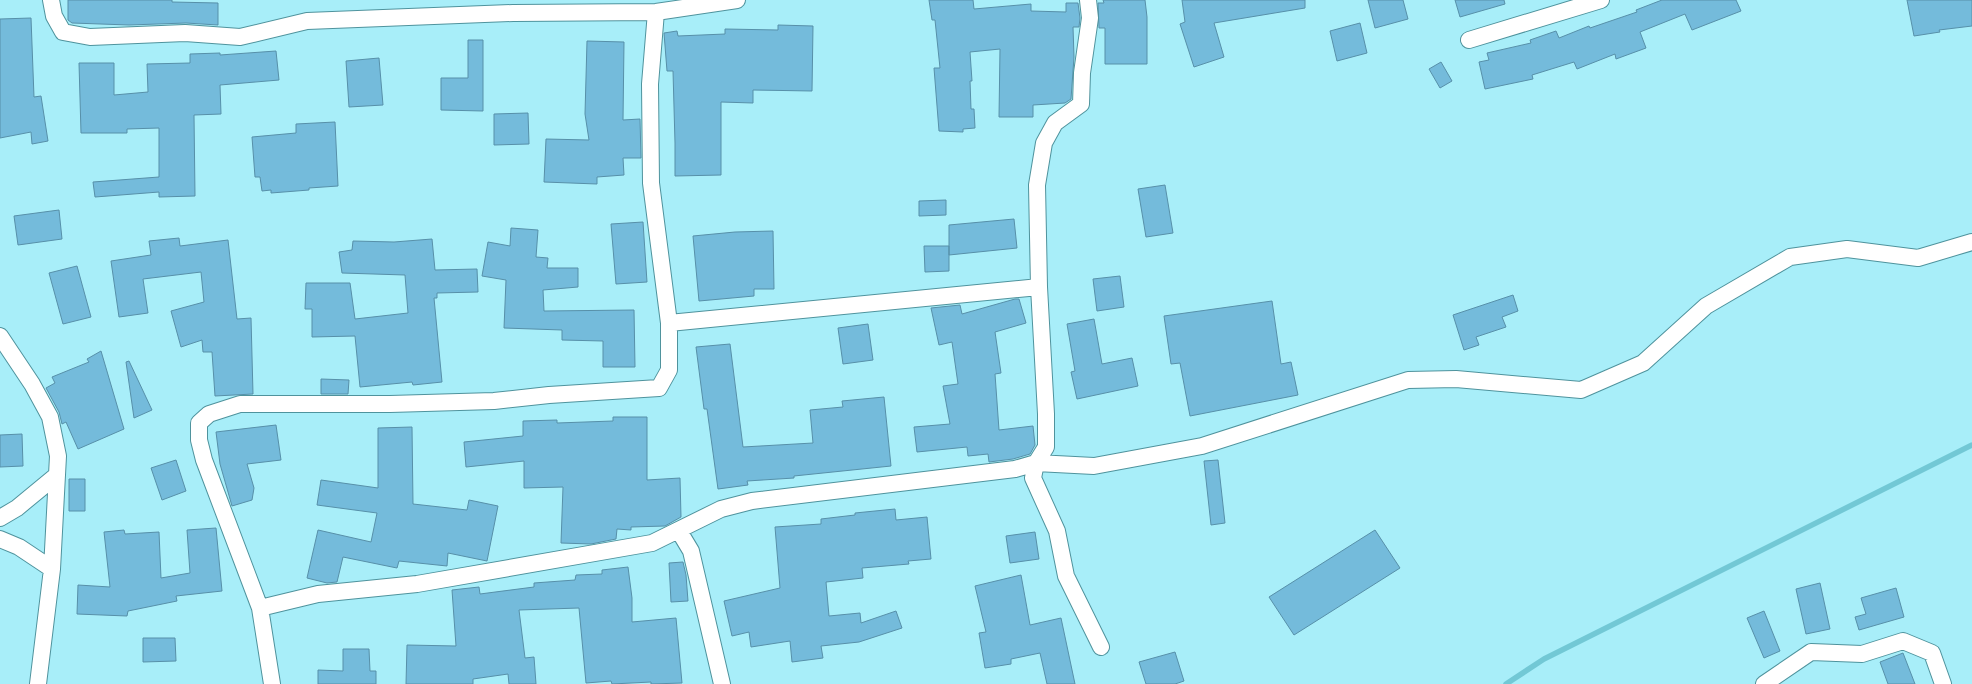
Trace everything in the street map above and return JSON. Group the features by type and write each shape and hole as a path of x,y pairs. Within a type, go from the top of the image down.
{"street":[{"path":"51,0 54,16 63,32 90,37 185,33 240,37 306,21 512,13 656,12 737,0"},
{"path":"1088,0 1090,18 1082,73 1081,104 1054,123 1044,143 1037,185 1039,287 1046,447 1036,463 1033,478 1057,531 1066,576 1101,647"},
{"path":"1469,40 1601,0"},
{"path":"272,684 260,608 204,460 199,440 199,422 209,414 240,404 390,404 494,401 549,395 659,388 669,370 669,323 651,182 650,84 656,12"},
{"path":"260,608 318,594 417,584 652,543 721,509 752,501 1015,469 1036,463 1094,466 1202,446 1408,380 1456,379 1581,390 1643,363 1706,306 1790,257 1848,249 1918,258 1972,242"},
{"path":"669,323 1039,287"},
{"path":"0,336 50,417 58,456 52,569 38,684"},
{"path":"0,518 17,508 57,475"},
{"path":"679,531 691,551 722,684"},
{"path":"0,539 19,547 52,569"},
{"path":"1764,684 1812,652 1862,654 1903,640 1932,653 1943,684"}],"building":[{"path":"68,0 172,0 172,2 218,3 218,25 186,23 129,25 72,23 68,20"},
{"path":"929,0 973,0 974,9 1031,4 1031,11 1066,12 1066,3 1078,3 1079,27 1073,27 1074,57 1071,99 1065,103 1033,105 1033,117 999,117 1000,49 970,52 971,109 974,109 975,128 963,129 963,132 939,131 934,68 940,68 935,20 932,20"},
{"path":"1103,0 1145,0 1147,64 1105,64 1105,28 1099,28 1098,3 1104,3"},
{"path":"1182,0 1305,0 1305,8 1214,23 1224,57 1194,67 1180,24 1185,22"},
{"path":"1368,0 1403,0 1408,19 1375,28"},
{"path":"1455,0 1504,0 1505,4 1460,17"},
{"path":"1662,0 1736,0 1741,11 1692,30 1685,14 1640,32 1646,48 1616,59 1615,54 1577,69 1574,62 1532,75 1533,79 1485,89 1479,62 1489,60 1487,53 1531,43 1530,40 1556,31 1559,38 1589,26 1590,28 1637,12 1636,10"},
{"path":"1907,0 1972,0 1972,26 1939,30 1940,32 1914,36"},
{"path":"31,18 34,97 41,96 48,141 32,144 31,132 0,138 0,19"},
{"path":"1360,23 1367,53 1337,61 1330,31"},
{"path":"778,25 813,26 812,91 753,90 753,103 721,102 721,175 675,176 673,71 667,71 664,33 677,31 678,36 725,34 725,29 778,30"},
{"path":"468,40 483,40 483,111 441,110 441,78 468,78"},
{"path":"587,41 624,42 623,120 640,119 641,158 623,158 624,175 597,177 597,184 544,182 546,139 589,140 585,114"},
{"path":"276,51 279,80 220,85 221,114 194,115 195,196 159,197 159,192 95,197 93,182 159,177 159,128 127,129 127,133 81,133 79,63 114,63 114,95 148,92 147,64 190,63 190,54 220,53 220,55"},
{"path":"379,58 383,105 349,107 346,61"},
{"path":"1441,62 1452,81 1440,88 1429,69"},
{"path":"528,113 529,144 494,145 494,114"},
{"path":"335,122 338,186 271,193 271,190 262,191 260,177 255,177 252,137 296,133 296,124"},
{"path":"1165,185 1173,233 1146,237 1138,189"},
{"path":"946,200 946,215 919,216 919,201"},
{"path":"59,210 62,239 18,245 14,216"},
{"path":"1014,219 1017,248 949,255 949,225"},
{"path":"643,222 647,282 616,284 611,224"},
{"path":"511,228 538,230 536,257 548,258 547,268 578,268 578,287 543,290 544,311 634,310 635,367 603,367 603,341 562,340 562,330 504,328 506,280 482,276 488,242 510,246"},
{"path":"773,231 774,289 754,289 754,296 699,301 693,236"},
{"path":"179,238 180,246 228,240 237,319 251,318 253,394 215,396 212,352 203,352 202,340 181,347 171,311 204,302 201,272 143,279 148,313 119,317 111,261 151,255 149,241"},
{"path":"432,239 435,270 477,269 478,292 437,293 437,298 434,298 442,382 413,385 412,382 360,387 355,336 312,337 312,309 305,309 306,283 350,283 355,319 408,313 405,275 342,273 339,252 352,250 353,241 394,242"},
{"path":"924,246 949,246 949,271 925,272"},
{"path":"77,266 91,317 63,324 49,273"},
{"path":"1120,276 1124,307 1097,311 1093,279"},
{"path":"1513,295 1518,311 1502,317 1506,327 1476,337 1479,345 1464,350 1453,315"},
{"path":"1019,299 1026,323 995,332 1001,373 995,374 999,430 1033,426 1035,445 1030,454 1013,459 989,462 988,454 968,456 967,447 917,452 914,427 950,424 943,386 958,384 952,342 939,345 931,308 960,305 962,314"},
{"path":"1272,301 1281,364 1291,362 1298,395 1190,416 1180,363 1171,364 1164,316"},
{"path":"1094,319 1102,364 1132,358 1138,386 1077,399 1071,372 1075,371 1067,324"},
{"path":"868,324 873,360 843,364 838,328"},
{"path":"730,344 743,447 813,443 810,410 843,407 842,401 884,397 891,466 794,476 794,478 747,481 748,485 718,489 707,409 704,409 696,347"},
{"path":"101,351 124,429 78,449 66,422 62,424 59,412 46,388 55,383 52,377 89,362 87,359"},
{"path":"129,361 152,410 134,418 126,362"},
{"path":"321,379 349,380 348,394 321,394"},
{"path":"613,417 647,417 647,480 680,478 681,517 665,526 631,527 631,530 617,529 616,539 591,544 561,543 563,487 524,488 524,461 466,467 464,442 523,436 523,421 557,420 557,423 613,421"},
{"path":"276,425 281,460 247,464 254,488 252,500 232,506 220,464 216,432"},
{"path":"412,427 413,504 467,510 469,500 498,506 487,561 448,553 447,566 399,561 397,568 343,557 337,582 327,583 307,578 318,530 371,542 377,513 317,505 321,480 378,488 378,428"},
{"path":"22,434 23,466 0,467 0,435"},
{"path":"176,460 186,491 162,500 151,468"},
{"path":"1218,460 1225,523 1211,525 1204,461"},
{"path":"69,479 85,479 85,511 69,511"},
{"path":"895,509 896,520 927,517 931,559 908,561 909,564 862,568 863,578 826,582 829,616 860,613 861,623 896,611 902,628 859,642 821,646 823,658 792,662 790,641 751,647 749,632 732,636 724,601 780,588 775,527 821,524 821,519"},
{"path":"216,528 222,591 176,596 177,601 128,611 127,616 77,614 78,585 110,587 104,532 124,530 125,534 159,532 161,578 190,573 187,530"},
{"path":"1375,530 1400,568 1294,635 1269,597"},
{"path":"1035,532 1039,559 1010,563 1006,536"},
{"path":"683,562 688,601 671,602 669,563"},
{"path":"628,567 632,598 632,622 676,618 682,683 612,684 611,681 586,683 579,608 519,610 525,658 534,657 536,684 509,684 508,674 473,679 473,684 406,684 407,645 456,646 452,590 479,587 480,594 534,587 534,583 575,580 576,575 602,574 602,570"},
{"path":"1021,575 1030,625 1061,618 1075,684 1047,684 1040,653 1011,659 1011,664 985,668 979,633 986,632 975,586"},
{"path":"1820,583 1830,629 1806,634 1796,589"},
{"path":"1896,588 1904,617 1859,630 1855,617 1866,614 1861,598"},
{"path":"1764,611 1780,651 1764,658 1747,618"},
{"path":"143,638 175,638 176,661 143,662"},
{"path":"343,649 369,649 370,671 376,671 376,684 318,684 318,670 343,671"},
{"path":"1175,652 1184,681 1175,684 1146,684 1139,662"},
{"path":"1903,653 1915,684 1888,684 1880,662"}],"waterway":[{"path":"1506,684 1544,659 1972,445"}]}
